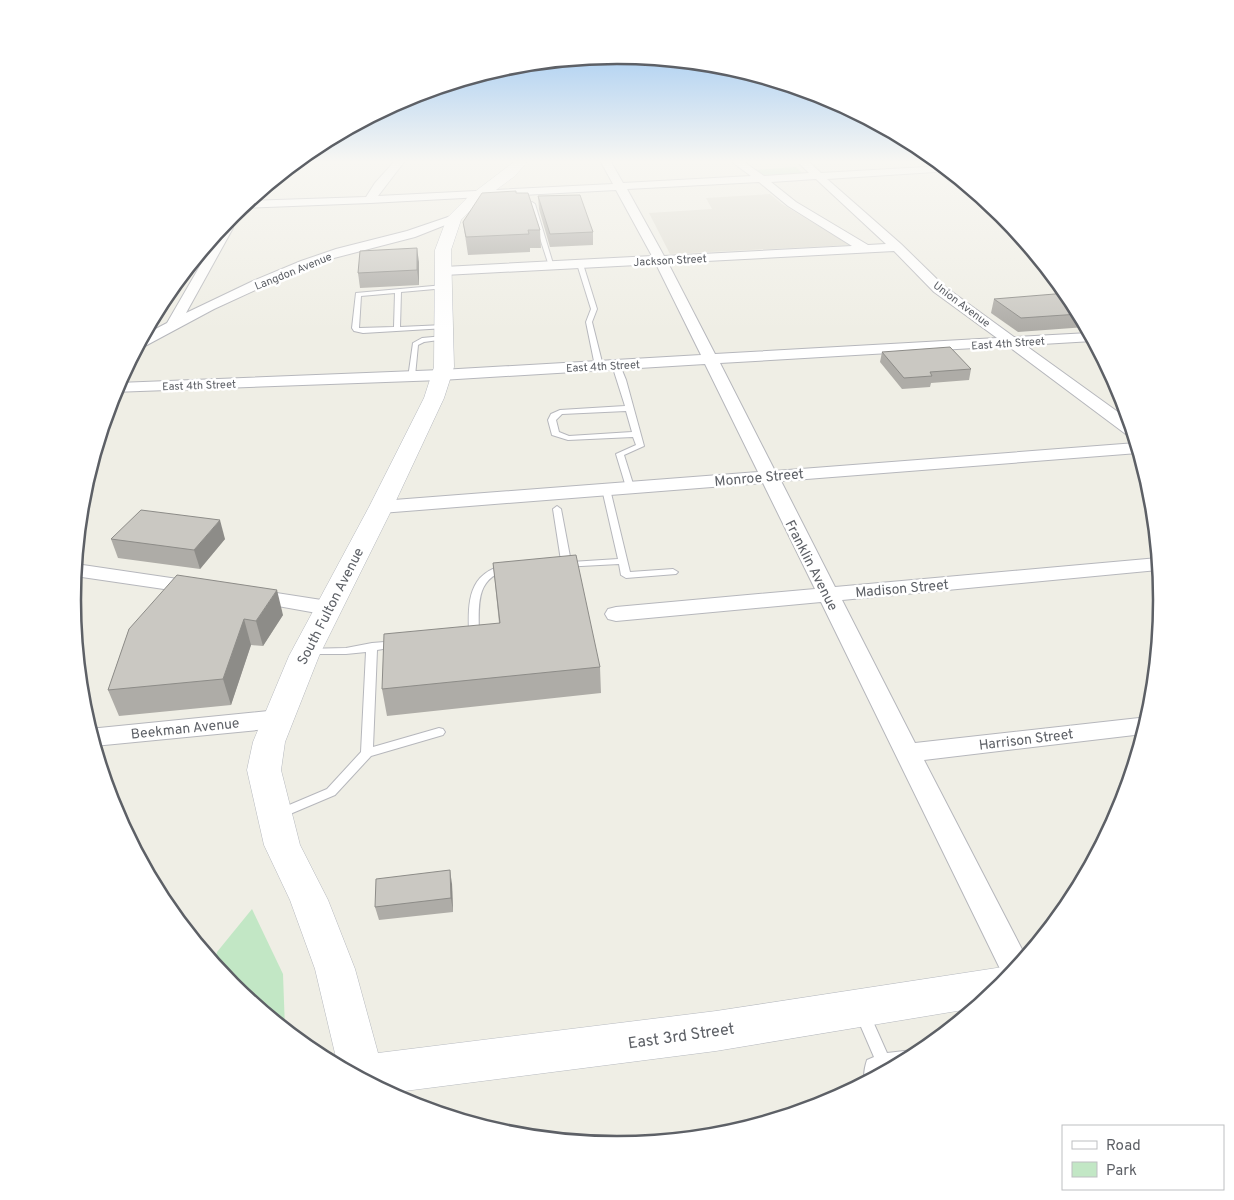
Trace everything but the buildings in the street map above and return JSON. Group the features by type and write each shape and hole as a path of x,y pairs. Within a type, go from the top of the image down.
{"main road":[{"name":"South Fulton Avenue","path":"359,1070 335,969 309,900 282,845 264,770 269,742 306,651 381,507 434,398 444,367 443,250 454,218"},
{"name":"East 3rd Street","path":"370,1076 716,1031 987,988"}],"street":[{"name":"Langdon Avenue","path":"150,337 173,324 323,258 414,233 454,218"},
{"name":"Franklin Avenue","path":"637,218 661,260 767,476 1012,962"},
{"path":"815,218 882,258"},
{"name":"Union Avenue","path":"865,218 939,289 1123,424"},
{"path":"173,324 221,239"},
{"name":"Jackson Street","path":"444,279 580,264 896,247"},
{"path":"898,267 939,289"},
{"name":"East 4th Street","path":"125,388 411,376 1084,338"},
{"name":"Monroe Street","path":"381,507 1131,449"},
{"name":"Madison Street","path":"616,614 1152,565"},
{"path":"82,571 328,608"},
{"name":"Beekman Avenue","path":"98,736 278,719"},
{"name":"Harrison Street","path":"907,753 1138,726"}],"lane":[{"path":"537,218 552,266"},
{"path":"580,264 594,309 589,322 599,366"},
{"path":"444,279 398,291 358,294 355,328 362,331 397,329 444,333"},
{"path":"397,329 398,291"},
{"path":"411,376 415,344 444,333"},
{"path":"616,365 640,446 620,454 630,487"},
{"path":"630,408 560,412 552,420 556,433 568,438 637,434"},
{"path":"606,489 626,575 673,572"},
{"path":"557,509 563,565 623,561"},
{"path":"464,636 474,635 474,598 485,579 498,568 516,567"},
{"path":"306,651 346,651 409,642"},
{"path":"367,753 372,646"},
{"path":"275,816 331,792 367,753 439,732"},
{"path":"860,1008 883,1061"},
{"path":"873,1071 873,1065 892,1060"}],"shaded area":[{"path":"652,218 805,218 850,245 670,254"}],"green space":[{"path":"252,909 283,974 285,1020 263,1003 238,979 216,956 217,952"}]}
